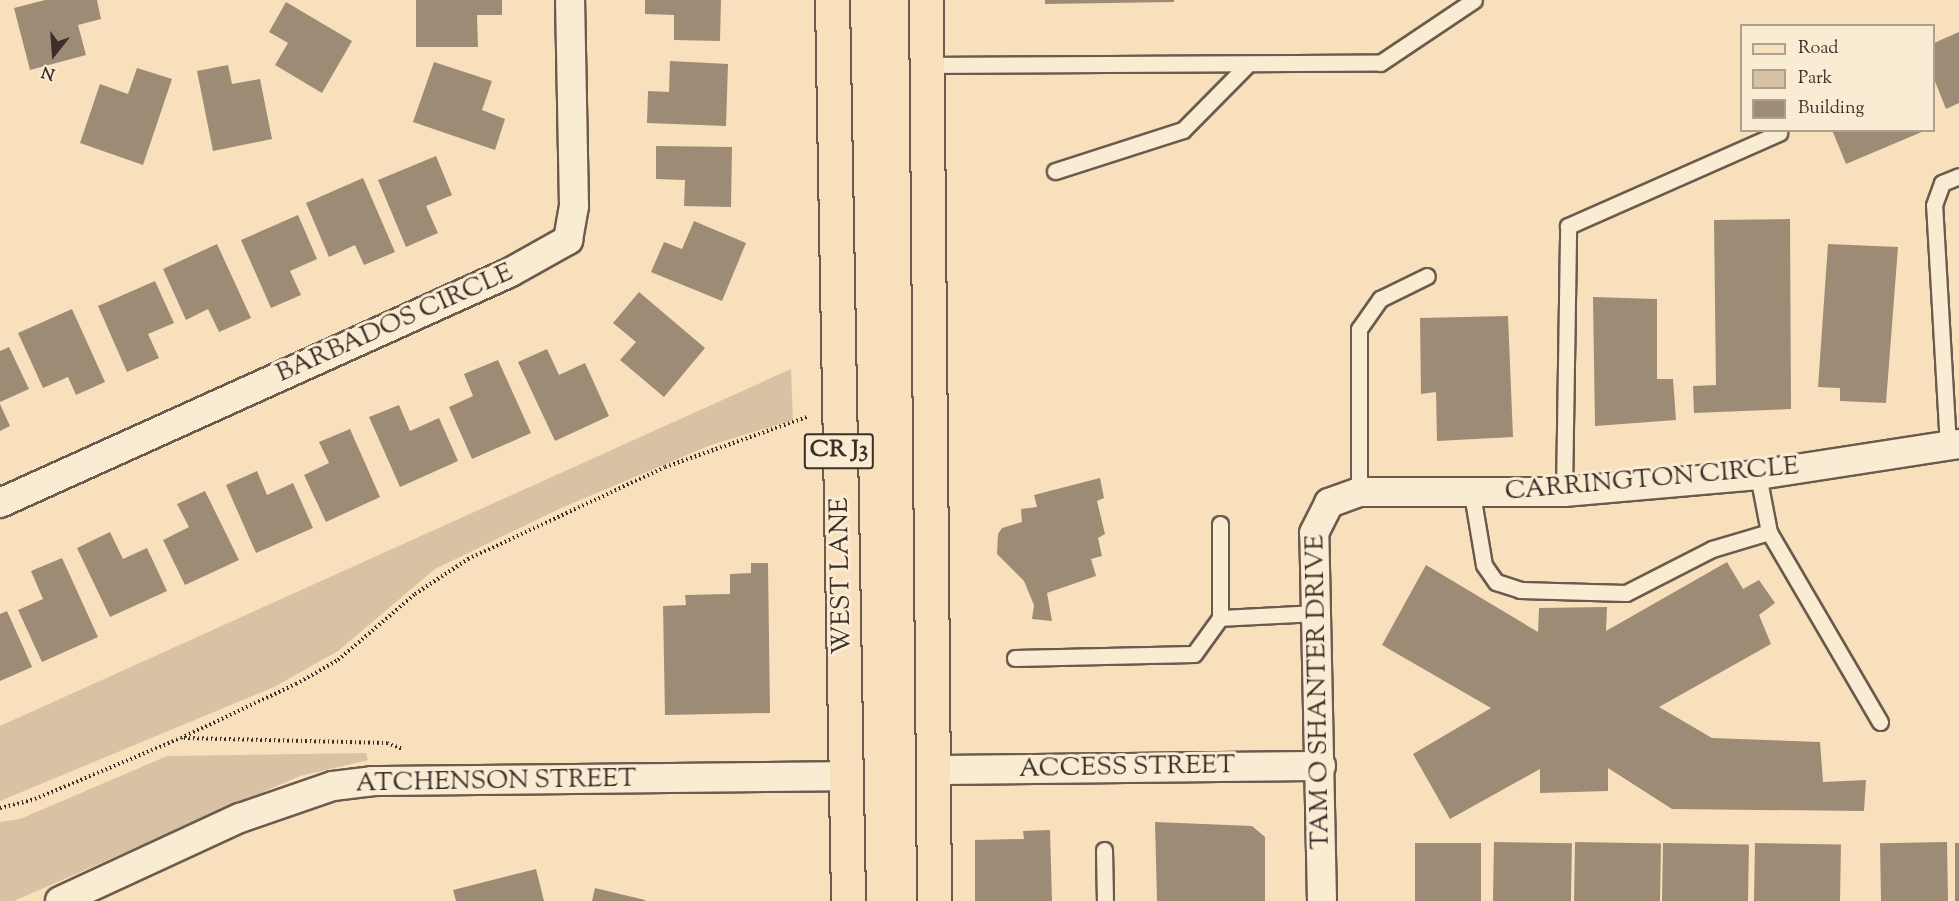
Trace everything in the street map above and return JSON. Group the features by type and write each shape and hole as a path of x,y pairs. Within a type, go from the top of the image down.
{"main road":[{"name":"WEST LANE","path":"832,0 848,901"},
{"path":"926,0 934,901"}],"street":[{"name":"BARBADOS CIRCLE","path":"0,503 519,268 568,240 574,206 570,0"},
{"name":"CARRINGTON CIRCLE","path":"1351,493 1564,492 1758,475 1953,445"},
{"name":"TAM O SHANTER DRIVE","path":"1322,901 1319,613 1314,532 1318,516 1351,493"},
{"name":"ACCESS STREET","path":"933,770 1321,766"},
{"name":"ATCHENSON STREET","path":"60,901 240,818 333,786 847,776"}],"lane":[{"path":"927,65 1380,63 1474,0"},
{"path":"1055,171 1183,129 1248,64"},
{"path":"1564,492 1568,226 1779,133"},
{"path":"1953,445 1934,204 1942,183 1959,176"},
{"path":"1351,493 1359,329 1380,299 1427,276"},
{"path":"1758,475 1769,532 1880,722"},
{"path":"1472,494 1484,565 1496,582 1520,590 1626,593 1712,549 1769,532"},
{"path":"1015,658 1181,657 1194,654 1220,618 1220,524"},
{"path":"1220,618 1319,613"},
{"path":"1104,850 1106,901"}],"path":[{"path":"0,808 35,799 181,738 338,660 415,594 468,559 665,467 838,406"},
{"path":"181,738 309,741"}],"green space":[{"path":"791,369 793,420 711,445 561,508 435,569 338,651 274,687 0,801 0,726"},
{"path":"366,753 368,760 300,776 14,901 0,901 0,822 20,819 167,756"}],"building":[{"path":"45,0 97,0 101,19 78,25 86,55 30,70 14,8"},
{"path":"416,0 502,0 502,15 477,15 478,47 416,47"},
{"path":"645,0 721,0 720,41 674,40 674,15 645,14"},
{"path":"1045,0 1174,0 1174,2 1045,4"},
{"path":"286,2 352,41 322,93 275,65 288,43 269,32"},
{"path":"1959,32 1959,103 1946,109 1935,82 1935,43"},
{"path":"670,61 728,64 726,126 647,123 648,91 669,92"},
{"path":"434,62 492,81 482,110 505,119 495,150 413,122"},
{"path":"228,65 232,84 260,79 272,139 213,151 197,71"},
{"path":"137,68 172,79 143,165 80,143 100,84 128,94"},
{"path":"1833,132 1922,132 1846,164"},
{"path":"656,146 732,147 731,207 684,206 685,180 656,179"},
{"path":"436,156 452,195 426,206 438,233 406,247 378,180"},
{"path":"363,178 395,252 364,265 355,245 329,257 306,203"},
{"path":"298,215 317,259 290,271 301,295 271,308 241,240"},
{"path":"1790,219 1791,409 1694,413 1693,386 1716,385 1714,220"},
{"path":"694,221 746,243 722,301 651,272 664,242 682,249"},
{"path":"217,244 251,318 219,332 208,309 186,320 163,269"},
{"path":"1828,244 1898,247 1886,403 1840,401 1840,388 1818,387"},
{"path":"155,281 174,323 148,334 159,358 127,372 98,306"},
{"path":"639,292 705,348 664,397 620,360 636,342 613,323"},
{"path":"1593,297 1657,299 1657,379 1673,379 1676,420 1595,426"},
{"path":"72,309 105,382 76,395 68,377 43,388 18,333"},
{"path":"1508,316 1513,437 1437,441 1436,392 1421,394 1420,318"},
{"path":"9,347 29,389 0,402 0,351"},
{"path":"547,349 559,375 585,363 609,416 555,441 518,362"},
{"path":"498,360 531,433 472,459 449,407 473,396 464,374"},
{"path":"0,404 10,426 0,431"},
{"path":"399,405 410,431 439,418 458,461 400,487 369,417"},
{"path":"350,429 380,497 326,522 304,475 329,463 319,442"},
{"path":"257,471 267,495 293,483 313,528 256,553 226,485"},
{"path":"1100,478 1104,498 1097,501 1105,534 1098,538 1102,556 1091,559 1096,576 1047,593 1052,621 1032,619 1034,605 1024,581 997,554 998,534 1002,528 1022,522 1021,509 1037,507 1034,495"},
{"path":"205,491 239,560 185,585 163,540 189,527 177,504"},
{"path":"110,532 123,559 147,548 167,591 110,617 77,548"},
{"path":"62,558 98,637 42,662 18,610 43,599 31,571"},
{"path":"1727,562 1743,589 1759,580 1775,603 1759,615 1771,644 1659,707 1712,738 1820,742 1823,782 1866,780 1864,811 1672,809 1608,768 1608,791 1540,793 1540,769 1450,819 1413,754 1491,708 1382,645 1426,565 1538,632 1539,608 1607,607 1606,631"},
{"path":"751,563 768,563 770,713 665,715 663,606 686,605 685,595 730,594 730,574 751,573"},
{"path":"7,611 32,667 0,681 0,614"},
{"path":"1155,822 1252,826 1265,837 1265,901 1157,901"},
{"path":"1050,830 1052,901 975,901 975,840 1024,839 1023,831"},
{"path":"1494,842 1572,843 1571,901 1493,901"},
{"path":"1575,842 1661,844 1660,901 1574,901"},
{"path":"1947,842 1948,901 1881,901 1880,843"},
{"path":"1415,843 1481,843 1481,901 1415,901"},
{"path":"1663,843 1749,845 1748,901 1662,901"},
{"path":"1755,843 1841,845 1840,901 1754,901"},
{"path":"1955,843 1959,843 1959,901 1955,901"},
{"path":"536,869 544,901 456,901 453,890"},
{"path":"595,888 645,900 645,901 592,901"}]}
